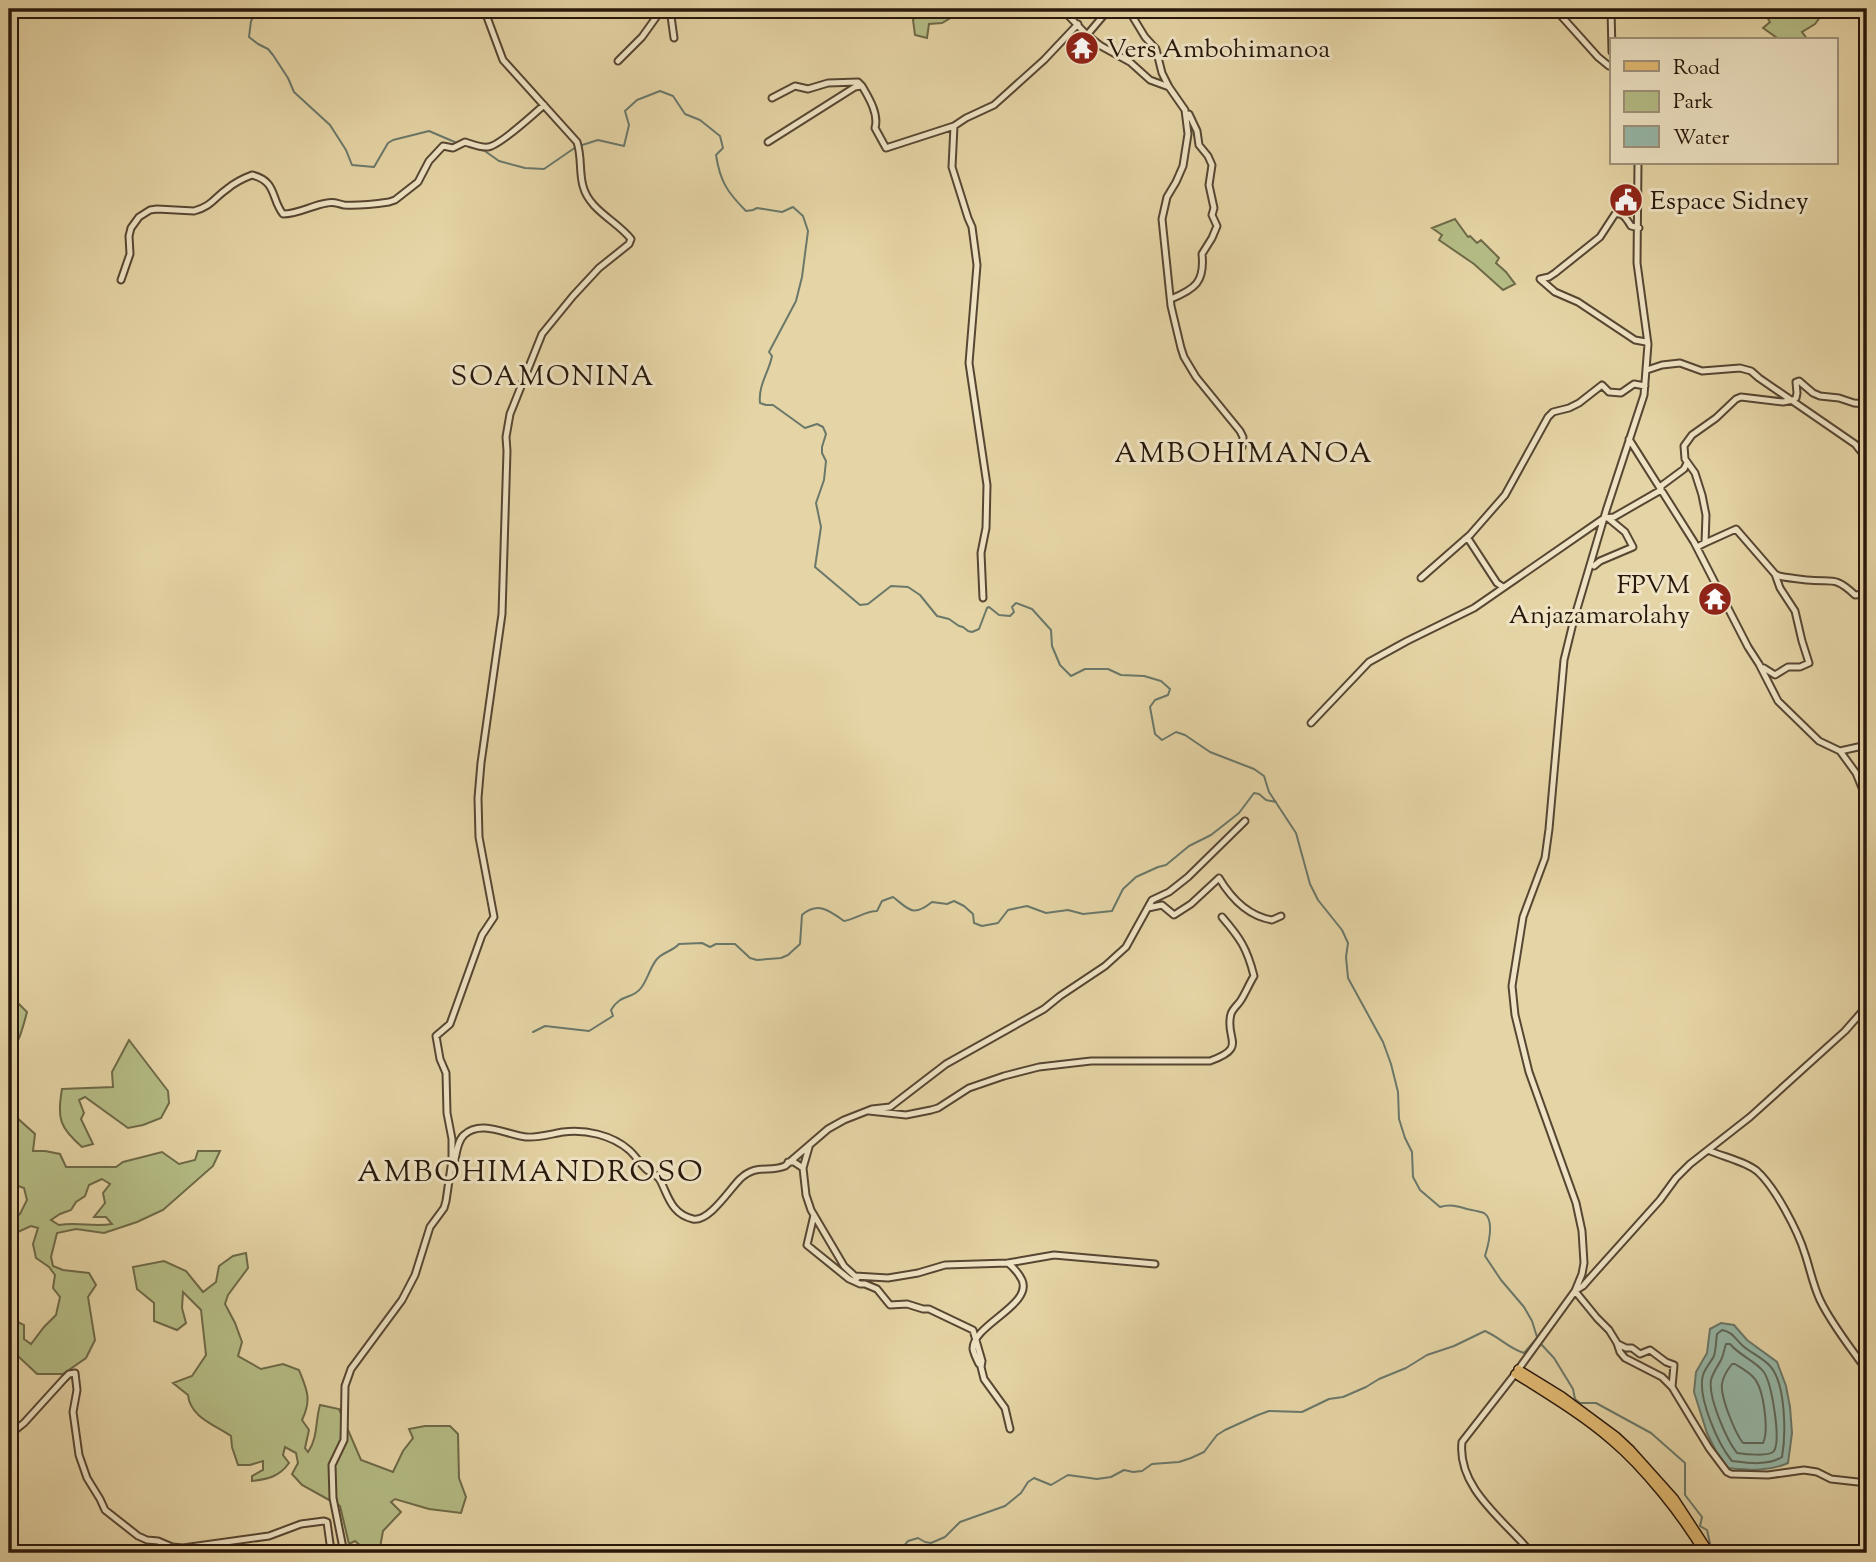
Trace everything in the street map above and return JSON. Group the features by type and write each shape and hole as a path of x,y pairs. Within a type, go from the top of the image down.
{"main road":[{"path":"1516,1372 1619,1447 1669,1502 1704,1553"},
{"path":"1516,1372 1562,1396 1616,1436 1674,1498 1710,1553"}],"street":[{"path":"344,1553 333,1498 332,1465 344,1440 345,1386 351,1369 391,1317 412,1282 430,1227 444,1209 452,1139 447,1113 446,1073 440,1059 436,1036 450,1024 455,1014 482,935 494,917 479,837 478,787 502,614 508,450 506,437 510,414 542,334 599,268 629,244 631,239 587,197 583,186 581,152 577,142 503,60 484,9"},
{"path":"618,61 642,37 662,9"},
{"path":"670,9 674,38"},
{"path":"1062,9 1087,35 1113,54 1129,62 1150,80 1169,87"},
{"path":"1087,35 1109,9"},
{"path":"1128,9 1145,37 1156,49 1169,87 1185,110 1188,134 1183,166 1167,197 1162,219 1171,299 1181,348 1196,377 1240,431 1242,447"},
{"path":"1555,9 1598,57 1610,66"},
{"path":"1611,9 1612,38"},
{"path":"772,98 795,86 808,89 828,83 858,82 876,117 875,128 886,148 954,126 994,105 1044,60 1078,24"},
{"path":"768,142 855,87 862,86"},
{"path":"121,280 130,254 131,228 139,217 150,209 200,209 215,201 227,188 252,175 265,180 271,187 283,214 328,202 344,205 389,202 418,182 429,161 443,146 453,148 466,142 481,147 492,146 544,105"},
{"path":"1171,299 1199,282 1203,269 1202,254 1217,226 1212,215 1214,208 1209,185 1212,165 1199,145 1197,131 1189,114"},
{"path":"954,126 953,167 972,228 977,265 969,363 987,485 981,553 983,598"},
{"path":"1528,1553 1527,1548 1477,1492 1466,1472 1461,1453 1462,1442 1575,1291 1584,1263 1582,1231 1576,1203 1529,1072 1512,986 1523,917 1545,858 1554,797 1564,660 1574,619 1644,395 1648,344 1639,280 1638,164"},
{"path":"1639,228 1630,226 1626,219 1617,213 1600,237 1555,273 1540,279 1555,292 1578,302 1635,340 1648,344"},
{"path":"1647,370 1680,363 1702,372 1740,368 1751,372 1855,444 1867,459"},
{"path":"1793,400 1797,393 1796,382 1799,381 1820,396 1867,404"},
{"path":"1421,578 1465,539 1505,495 1548,416 1578,403 1602,385 1609,392 1620,393 1634,384 1645,386"},
{"path":"1704,543 1706,516 1702,495 1683,449 1692,435 1736,399 1793,400"},
{"path":"1629,439 1697,547 1779,701 1819,741 1840,751 1856,773 1867,800"},
{"path":"1311,723 1369,662 1474,608 1606,518 1615,517 1661,490 1661,486 1684,469 1687,463"},
{"path":"1594,566 1633,547 1625,532 1606,518"},
{"path":"1697,547 1736,529 1774,574 1795,611 1809,663 1800,667 1788,667 1775,675 1759,664"},
{"path":"1465,539 1469,540 1497,583 1503,587"},
{"path":"1774,574 1810,581 1839,582 1855,594 1867,594"},
{"path":"1840,751 1867,745"},
{"path":"450,1170 454,1165 460,1140 472,1130 495,1129 528,1137 566,1131 597,1134 629,1150 648,1171 656,1175 669,1201 682,1214 693,1219 706,1217 742,1177 760,1168 778,1168 828,1129 866,1111 890,1107 946,1065 1044,1009 1105,966 1126,947 1152,900 1169,892 1188,877 1245,821"},
{"path":"1148,908 1162,905 1174,915 1191,904 1219,878 1230,896 1256,915 1272,920 1281,916"},
{"path":"866,1111 906,1115 931,1110 969,1088 1039,1067 1091,1061 1209,1061 1223,1056 1230,1049 1233,1040 1231,1013 1254,976 1245,947 1222,917"},
{"path":"1575,1291 1590,1279 1690,1164 1750,1117 1845,1031 1867,1006"},
{"path":"809,1145 803,1168 806,1195 814,1215 844,1266 864,1284"},
{"path":"1708,1150 1724,1158 1747,1164 1766,1182 1783,1208 1804,1250 1819,1297 1828,1315 1867,1371"},
{"path":"788,1162 794,1162 803,1168"},
{"path":"814,1215 807,1245 839,1272 858,1283 877,1289 890,1305 906,1304 929,1308 940,1316 970,1328 976,1341"},
{"path":"855,1276 888,1278 945,1265 1008,1262 1054,1255 1155,1264"},
{"path":"1008,1262 1022,1280 1023,1286 1015,1303 988,1326 973,1345 984,1379 1005,1408 1010,1429"},
{"path":"1575,1291 1609,1330 1625,1358 1662,1377 1672,1387 1727,1472 1768,1475 1804,1470 1817,1472 1830,1479 1867,1483"},
{"path":"1617,1343 1640,1354 1650,1350 1665,1362 1671,1362 1674,1365 1672,1387"},
{"path":"9,1435 24,1423 69,1374 75,1373 78,1390 73,1412 79,1455 87,1478 105,1510 138,1536 172,1548 183,1548 269,1536 301,1524 327,1521 333,1553"}],"green space":[{"path":"919,9 964,10 942,23 929,24 927,38 915,35 913,20"},
{"path":"1757,9 1826,9 1815,24 1802,32 1806,38 1777,38 1763,28 1770,22 1765,14"},
{"path":"1455,219 1468,237 1477,243 1481,240 1499,258 1496,263 1515,284 1503,290 1474,264 1439,240 1442,235 1432,228"},
{"path":"9,996 27,1012 18,1040 9,1054"},
{"path":"129,1040 168,1091 169,1103 161,1118 128,1128 85,1097 79,1100 84,1113 81,1119 93,1144 82,1147 64,1128 60,1115 62,1089 113,1087 112,1072"},
{"path":"9,1115 16,1117 35,1134 33,1151 60,1154 66,1167 116,1167 123,1162 162,1152 179,1164 195,1160 198,1151 220,1151 213,1166 163,1210 104,1233 76,1229 57,1233 51,1257 53,1266 89,1273 96,1285 88,1297 95,1340 86,1358 63,1374 37,1374 9,1351 9,1323 16,1321 24,1325 24,1339 31,1344 56,1315 60,1297 53,1288 55,1275 36,1258 33,1244 38,1228 31,1226 9,1236 9,1220 20,1214 27,1200 24,1188 10,1183 9,1186","holes":["102,1179 110,1184 103,1193 105,1203 94,1217 106,1217 112,1224 59,1225 51,1220 71,1210 76,1202 85,1196 89,1185"]},
{"path":"246,1253 248,1268 228,1295 225,1304 242,1342 238,1356 261,1369 283,1364 299,1370 307,1395 307,1406 302,1420 309,1430 305,1448 308,1452 315,1435 320,1405 339,1409 361,1460 393,1472 413,1438 409,1429 450,1426 458,1434 459,1478 466,1497 461,1513 429,1509 395,1499 391,1502 401,1512 383,1531 379,1553 369,1553 355,1541 349,1544 340,1506 302,1485 292,1474 298,1463 296,1453 285,1447 283,1455 289,1463 277,1474 263,1479 252,1481 252,1476 263,1470 263,1461 238,1465 231,1436 198,1415 188,1395 173,1383 192,1376 206,1355 201,1310 183,1292 182,1308 186,1323 177,1330 154,1321 154,1303 137,1289 133,1267 164,1261 186,1271 203,1292 216,1282 219,1266 233,1256"}],"water":[{"path":"1721,1323 1734,1325 1747,1340 1777,1362 1790,1407 1792,1433 1788,1463 1766,1469 1728,1468 1707,1433 1694,1392 1696,1372 1707,1353 1710,1329"}],"waterway":[{"path":"258,9 251,21 249,37 268,49 288,78 294,92 330,125 352,165 374,167 388,143 429,131 457,143"},
{"path":"482,149 499,161 525,168 544,169 576,147 598,140 624,146 629,125 625,111 637,100 660,91 673,96 685,114 700,120 720,136 723,148 716,155 722,179 729,192 746,211 757,208 782,212 793,207 803,216 808,231 802,277 796,301 769,352 772,356 761,390 760,403 773,405 805,428 817,424 823,427 826,434 822,447 826,461 824,480 816,503 821,527 815,567 860,605 868,604 891,586 908,587 920,595 937,616 949,619 972,632 979,629 989,607 999,615 1010,616 1016,603 1032,609 1051,630 1052,646 1060,665 1071,676 1085,669 1108,669 1121,675 1144,676 1161,681 1170,689 1168,695 1155,700 1150,707 1155,734 1162,740 1176,732 1185,735 1210,752 1254,769 1264,776 1269,792 1296,833 1310,884 1318,900 1342,930 1348,943 1348,978 1383,1042 1391,1064 1398,1092 1399,1119 1412,1152 1413,1177 1420,1190 1440,1207 1457,1206 1482,1212 1487,1216 1490,1233 1485,1256 1524,1307 1538,1340"},
{"path":"462,145 474,147"},
{"path":"533,1032 545,1026 589,1031 613,1016 611,1010 615,1005 638,992 657,959 679,944 702,943 710,947 716,944 735,944 750,958 757,960 788,955 800,944 802,915 813,909 824,909 844,921 877,911 882,901 893,897 915,911 932,902 947,904 954,901 973,914 974,923 982,926 998,923 1008,910 1027,906 1046,913 1068,910 1083,914 1112,911 1123,889 1136,877 1166,865 1189,846 1211,835 1239,813 1254,793 1276,802"},
{"path":"898,1553 908,1541 918,1538 931,1543 945,1537 960,1522 1005,1506 1034,1478 1051,1485 1068,1475 1097,1479 1111,1477 1124,1470 1142,1471 1152,1464 1179,1462 1204,1452 1217,1435 1258,1415 1269,1411 1302,1412 1329,1399 1343,1397 1406,1368 1427,1355 1485,1331 1524,1353 1537,1338"},
{"path":"1541,1344 1554,1358 1573,1389 1575,1399 1580,1403 1596,1403 1651,1433 1685,1463 1685,1495 1702,1517 1700,1526 1707,1530 1711,1548"}],"place":[{"name":"Vers Ambohimanoa","path":"1082,48"},
{"name":"Espace Sidney","path":"1626,200"},
{"name":"FPVM Anjazamarolahy","path":"1715,599"}],"district":[{"name":"SOAMONINA","path":"553,375"},
{"name":"AMBOHIMANOA","path":"1244,452"},
{"name":"AMBOHIMANDROSO","path":"531,1171"}]}
